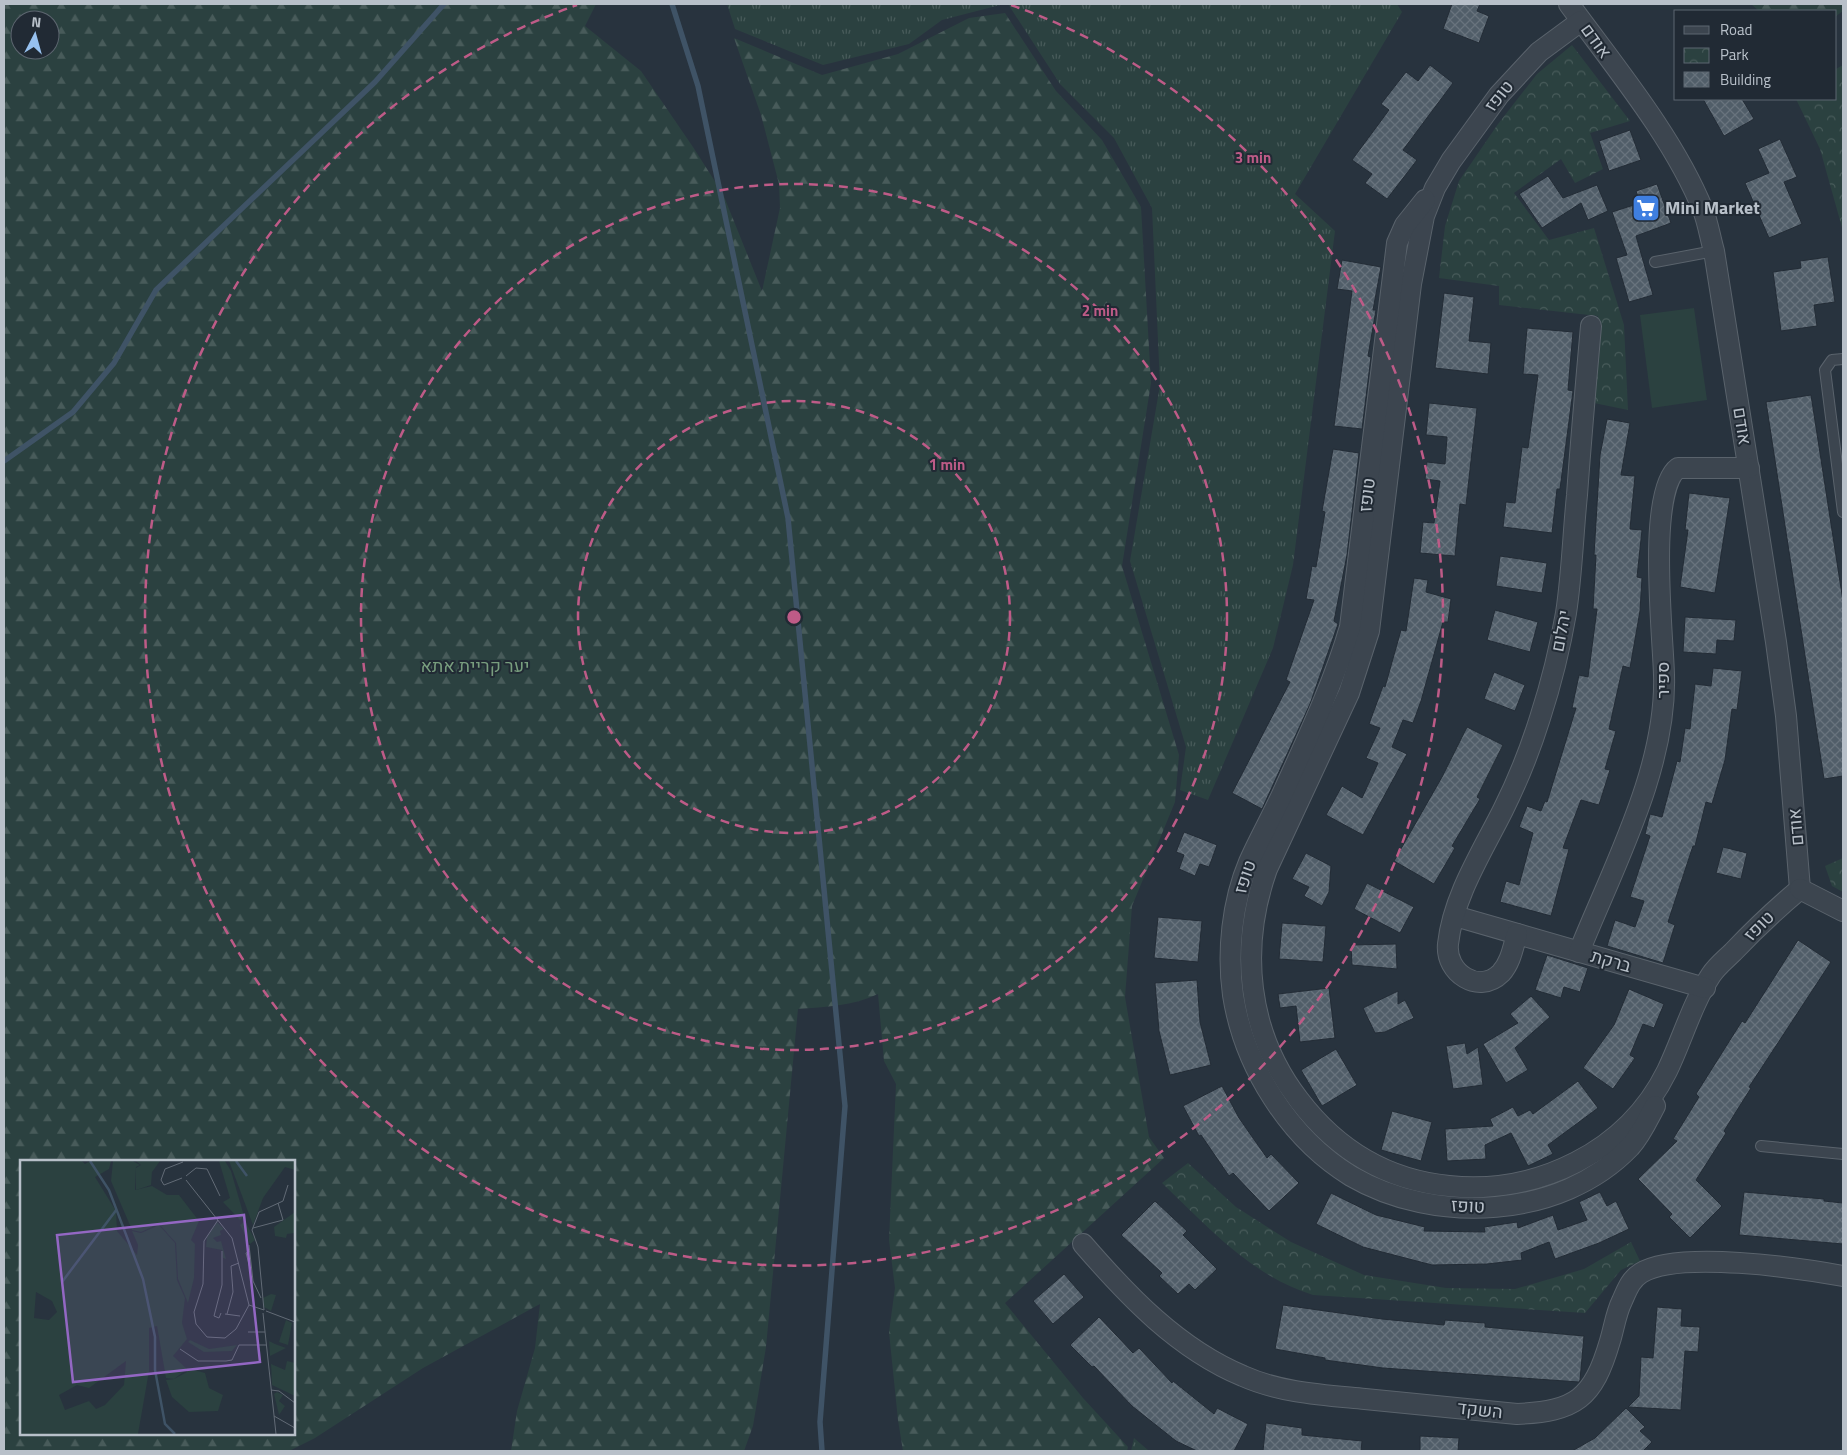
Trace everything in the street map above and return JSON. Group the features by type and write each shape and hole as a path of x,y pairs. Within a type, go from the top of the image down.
{"street":[{"name":"אודם","path":"1569,4 1636,97 1687,176 1704,212 1714,251 1786,716 1800,888"},
{"name":"טופז","path":"1581,21 1539,52 1518,73 1474,127 1435,188 1424,216 1412,275 1369,631 1348,693 1267,869 1257,898 1250,960 1252,992 1258,1018 1266,1045 1278,1068 1316,1122 1362,1159 1411,1180 1438,1185 1498,1188 1528,1182 1578,1162 1600,1148 1625,1127 1648,1102 1666,1073 1712,974 1764,919 1800,888"},
{"name":"יהלום","path":"1517,934 1509,963 1501,974 1490,980 1479,982 1464,979 1449,961 1449,932 1466,883 1523,767 1541,716 1556,659 1568,595 1591,326"},
{"name":"ספיר","path":"1579,952 1634,816 1659,743 1663,717 1664,677 1659,530 1667,481 1671,473 1678,468 1749,468"},
{"path":"1800,888 1843,911"},
{"path":"1455,916 1517,934"},
{"name":"ברקת","path":"1517,934 1705,988"},
{"name":"השקד","path":"1083,1244 1121,1288 1155,1320 1197,1351 1243,1377 1294,1392 1516,1414 1544,1412 1574,1404 1592,1385 1604,1361 1620,1305 1631,1282 1642,1273 1666,1264 1706,1262 1768,1266 1843,1276"}],"lane":[{"path":"1655,262 1714,251"},
{"path":"1843,359 1832,360 1825,370 1843,512"},
{"path":"1761,1146 1843,1154"}],"green space":[{"name":"יער קריית אתא","path":"4,4 596,4 585,26 641,71 693,147 723,194 762,291 780,208 779,184 761,115 734,38 822,75 898,54 969,18 1005,13 1056,91 1102,140 1141,207 1151,383 1122,566 1179,755 1175,802 1132,906 1125,997 1149,1137 1164,1158 1005,1303 1083,1398 1128,1447 1127,1451 903,1451 889,1332 895,1288 889,1240 896,1084 884,1061 878,994 859,1001 829,1007 798,1009 766,1347 753,1426 744,1451 511,1451 517,1411 535,1348 540,1304 423,1368 315,1438 289,1451 4,1451"},
{"path":"727,4 1004,4 942,20 909,44 823,65 735,29"},
{"path":"1008,4 1397,4 1402,12 1295,194 1335,231 1293,565 1273,648 1208,800 1180,790 1186,747 1130,561 1160,385 1152,208 1114,138 1060,84"},
{"path":"1751,4 1843,4 1843,11 1837,15 1837,10 1758,10"},
{"path":"1572,45 1630,121 1590,133 1603,169 1575,183 1561,159 1514,193 1549,240 1594,228 1624,325 1628,410 1594,403 1598,316 1499,305 1499,286 1439,278 1445,226 1459,181 1498,124 1537,74"},
{"path":"1843,65 1843,231 1820,149 1796,100 1837,100 1837,68"},
{"path":"1694,308 1707,400 1652,408 1640,315"},
{"path":"1843,858 1843,892 1832,886 1825,866"},
{"path":"1188,1163 1236,1207 1291,1242 1364,1275 1446,1288 1515,1289 1584,1269 1631,1242 1640,1261 1621,1270 1585,1313 1313,1295 1270,1276 1250,1263 1213,1232 1162,1183"},
{"path":"1134,1438 1149,1451 1131,1451"}],"building":[{"path":"1452,4 1480,4 1477,11 1489,16 1479,43 1443,29"},
{"path":"1430,65 1453,83 1403,150 1417,160 1387,199 1365,183 1372,174 1352,160 1389,110 1381,104 1406,72 1418,81"},
{"path":"1704,100 1743,100 1754,119 1724,136"},
{"path":"1630,130 1641,160 1609,171 1599,141"},
{"path":"1780,139 1797,177 1784,182 1802,224 1769,238 1745,183 1769,173 1758,149"},
{"path":"1548,176 1563,198 1597,185 1608,211 1588,220 1581,203 1542,228 1519,194"},
{"path":"1657,184 1671,223 1636,236 1653,295 1629,302 1616,258 1627,255 1612,212 1640,203 1636,191"},
{"path":"1828,257 1835,302 1814,305 1817,326 1781,331 1773,272 1801,268 1800,261"},
{"path":"1342,260 1381,267 1373,310 1376,310 1368,356 1371,357 1362,429 1334,426 1352,291 1337,289"},
{"path":"1444,293 1474,297 1469,341 1491,343 1488,374 1435,368"},
{"path":"1527,328 1573,332 1568,390 1573,391 1552,533 1503,527 1506,502 1515,503 1522,447 1528,448 1538,375 1523,374"},
{"path":"1811,395 1843,601 1843,776 1824,779 1766,402"},
{"path":"1429,403 1477,408 1466,505 1460,504 1455,556 1420,553 1423,522 1434,523 1440,481 1425,479 1427,462 1445,464 1447,437 1426,435"},
{"path":"1607,419 1630,423 1621,475 1635,476 1630,529 1642,530 1637,577 1642,578 1640,611 1630,668 1623,666 1609,729 1616,731 1605,769 1610,770 1599,805 1581,800 1563,848 1569,849 1551,916 1500,902 1506,881 1519,885 1533,833 1519,827 1527,806 1541,811 1545,801 1547,802 1576,708 1572,708 1579,675 1588,677 1597,609 1593,609 1596,555 1594,555 1600,455"},
{"path":"1333,449 1359,453 1347,555 1334,621 1338,624 1310,704 1262,809 1232,793 1290,682 1286,680 1314,600 1306,599 1312,566 1316,567 1325,512 1322,511"},
{"path":"1689,493 1730,498 1715,593 1680,587 1688,530 1685,530"},
{"path":"1500,556 1547,563 1542,593 1496,586"},
{"path":"1414,578 1428,580 1426,592 1451,599 1448,622 1443,622 1413,723 1403,720 1392,747 1407,754 1363,835 1326,815 1342,786 1362,798 1378,763 1366,758 1380,728 1369,724 1383,686 1385,687 1401,630 1406,631"},
{"path":"1495,610 1538,622 1530,652 1487,640"},
{"path":"1685,617 1736,620 1734,641 1717,640 1716,654 1683,652"},
{"path":"1713,668 1742,671 1737,710 1732,709 1725,760 1712,804 1706,802 1695,846 1693,846 1668,922 1675,925 1663,963 1607,946 1615,920 1635,927 1644,901 1630,897 1650,836 1645,834 1650,814 1662,817 1677,761 1680,762 1685,728 1690,729 1695,684 1711,686"},
{"path":"1494,672 1525,685 1515,711 1484,699"},
{"path":"1467,727 1503,745 1477,797 1480,799 1452,846 1455,848 1434,884 1394,861 1442,777"},
{"path":"1184,832 1217,845 1209,867 1200,864 1195,876 1179,869 1184,855 1176,852"},
{"path":"1723,847 1747,853 1741,879 1716,873"},
{"path":"1306,853 1331,866 1329,892 1322,906 1304,896 1309,887 1292,879"},
{"path":"1367,883 1414,907 1400,933 1354,909"},
{"path":"1158,917 1202,921 1198,962 1154,958"},
{"path":"1282,923 1326,926 1323,962 1279,959"},
{"path":"1798,940 1831,962 1749,1087 1751,1088 1724,1131 1726,1133 1696,1180 1722,1206 1690,1238 1669,1217 1672,1214 1638,1179 1677,1141 1673,1139 1699,1097 1696,1094 1742,1021 1745,1023"},
{"path":"1396,944 1397,969 1352,965 1351,945"},
{"path":"1547,955 1588,968 1580,992 1564,987 1561,998 1535,990"},
{"path":"1197,980 1200,1022 1211,1065 1170,1075 1159,1031 1155,983"},
{"path":"1329,988 1335,1038 1300,1042 1296,1006 1280,1008 1278,994"},
{"path":"1629,989 1664,1004 1654,1028 1643,1024 1630,1055 1635,1058 1613,1089 1583,1068 1614,1025"},
{"path":"1398,991 1398,1004 1405,1000 1414,1018 1385,1032 1375,1033 1363,1008"},
{"path":"1531,996 1550,1017 1515,1048 1528,1070 1506,1083 1483,1044 1518,1023 1510,1014"},
{"path":"1465,1043 1467,1054 1478,1047 1483,1085 1453,1089 1446,1046"},
{"path":"1336,1049 1357,1085 1322,1106 1301,1070"},
{"path":"1578,1081 1598,1108 1548,1145 1553,1154 1528,1166 1511,1133 1485,1145 1486,1159 1447,1161 1445,1129 1493,1126 1490,1119 1513,1107 1518,1116 1530,1110 1533,1114"},
{"path":"1222,1086 1239,1118 1267,1158 1271,1154 1299,1183 1269,1211 1233,1173 1229,1176 1201,1135 1199,1136 1183,1106"},
{"path":"1392,1111 1432,1122 1421,1161 1381,1150"},
{"path":"1600,1192 1607,1206 1616,1201 1629,1229 1599,1243 1555,1259 1549,1242 1521,1253 1522,1260 1487,1264 1432,1265 1363,1247 1316,1224 1331,1193 1376,1215 1425,1227 1424,1231 1485,1232 1484,1227 1517,1222 1518,1228 1553,1215 1558,1230 1587,1220 1579,1202"},
{"path":"1744,1192 1824,1199 1824,1201 1843,1203 1843,1244 1739,1235"},
{"path":"1155,1201 1187,1231 1183,1235 1217,1269 1195,1290 1189,1284 1178,1294 1159,1276 1162,1273 1121,1235"},
{"path":"1064,1274 1084,1297 1053,1324 1033,1301"},
{"path":"1283,1305 1382,1319 1444,1325 1445,1320 1485,1323 1485,1327 1584,1336 1580,1380 1579,1382 1383,1368 1325,1360 1325,1358 1275,1349"},
{"path":"1657,1307 1682,1309 1681,1326 1700,1327 1698,1352 1685,1351 1681,1410 1628,1407 1639,1396 1641,1357 1653,1358"},
{"path":"1099,1317 1133,1353 1139,1348 1172,1383 1173,1381 1214,1414 1217,1408 1248,1424 1234,1451 1197,1451 1176,1441 1132,1406 1094,1366 1092,1367 1070,1345"},
{"path":"1626,1408 1645,1427 1640,1431 1652,1442 1643,1451 1572,1451 1595,1438"},
{"path":"1266,1423 1302,1428 1302,1435 1362,1441 1361,1451 1263,1451"},
{"path":"1420,1436 1459,1438 1458,1451 1420,1451"}],"waterway":[{"path":"4,461 73,412 114,363 156,290 375,82 444,4"},
{"path":"672,4 698,86 788,518 845,1106 820,1422 822,1451"}],"place":[{"name":"Mini Market","path":"1646,208"}]}
